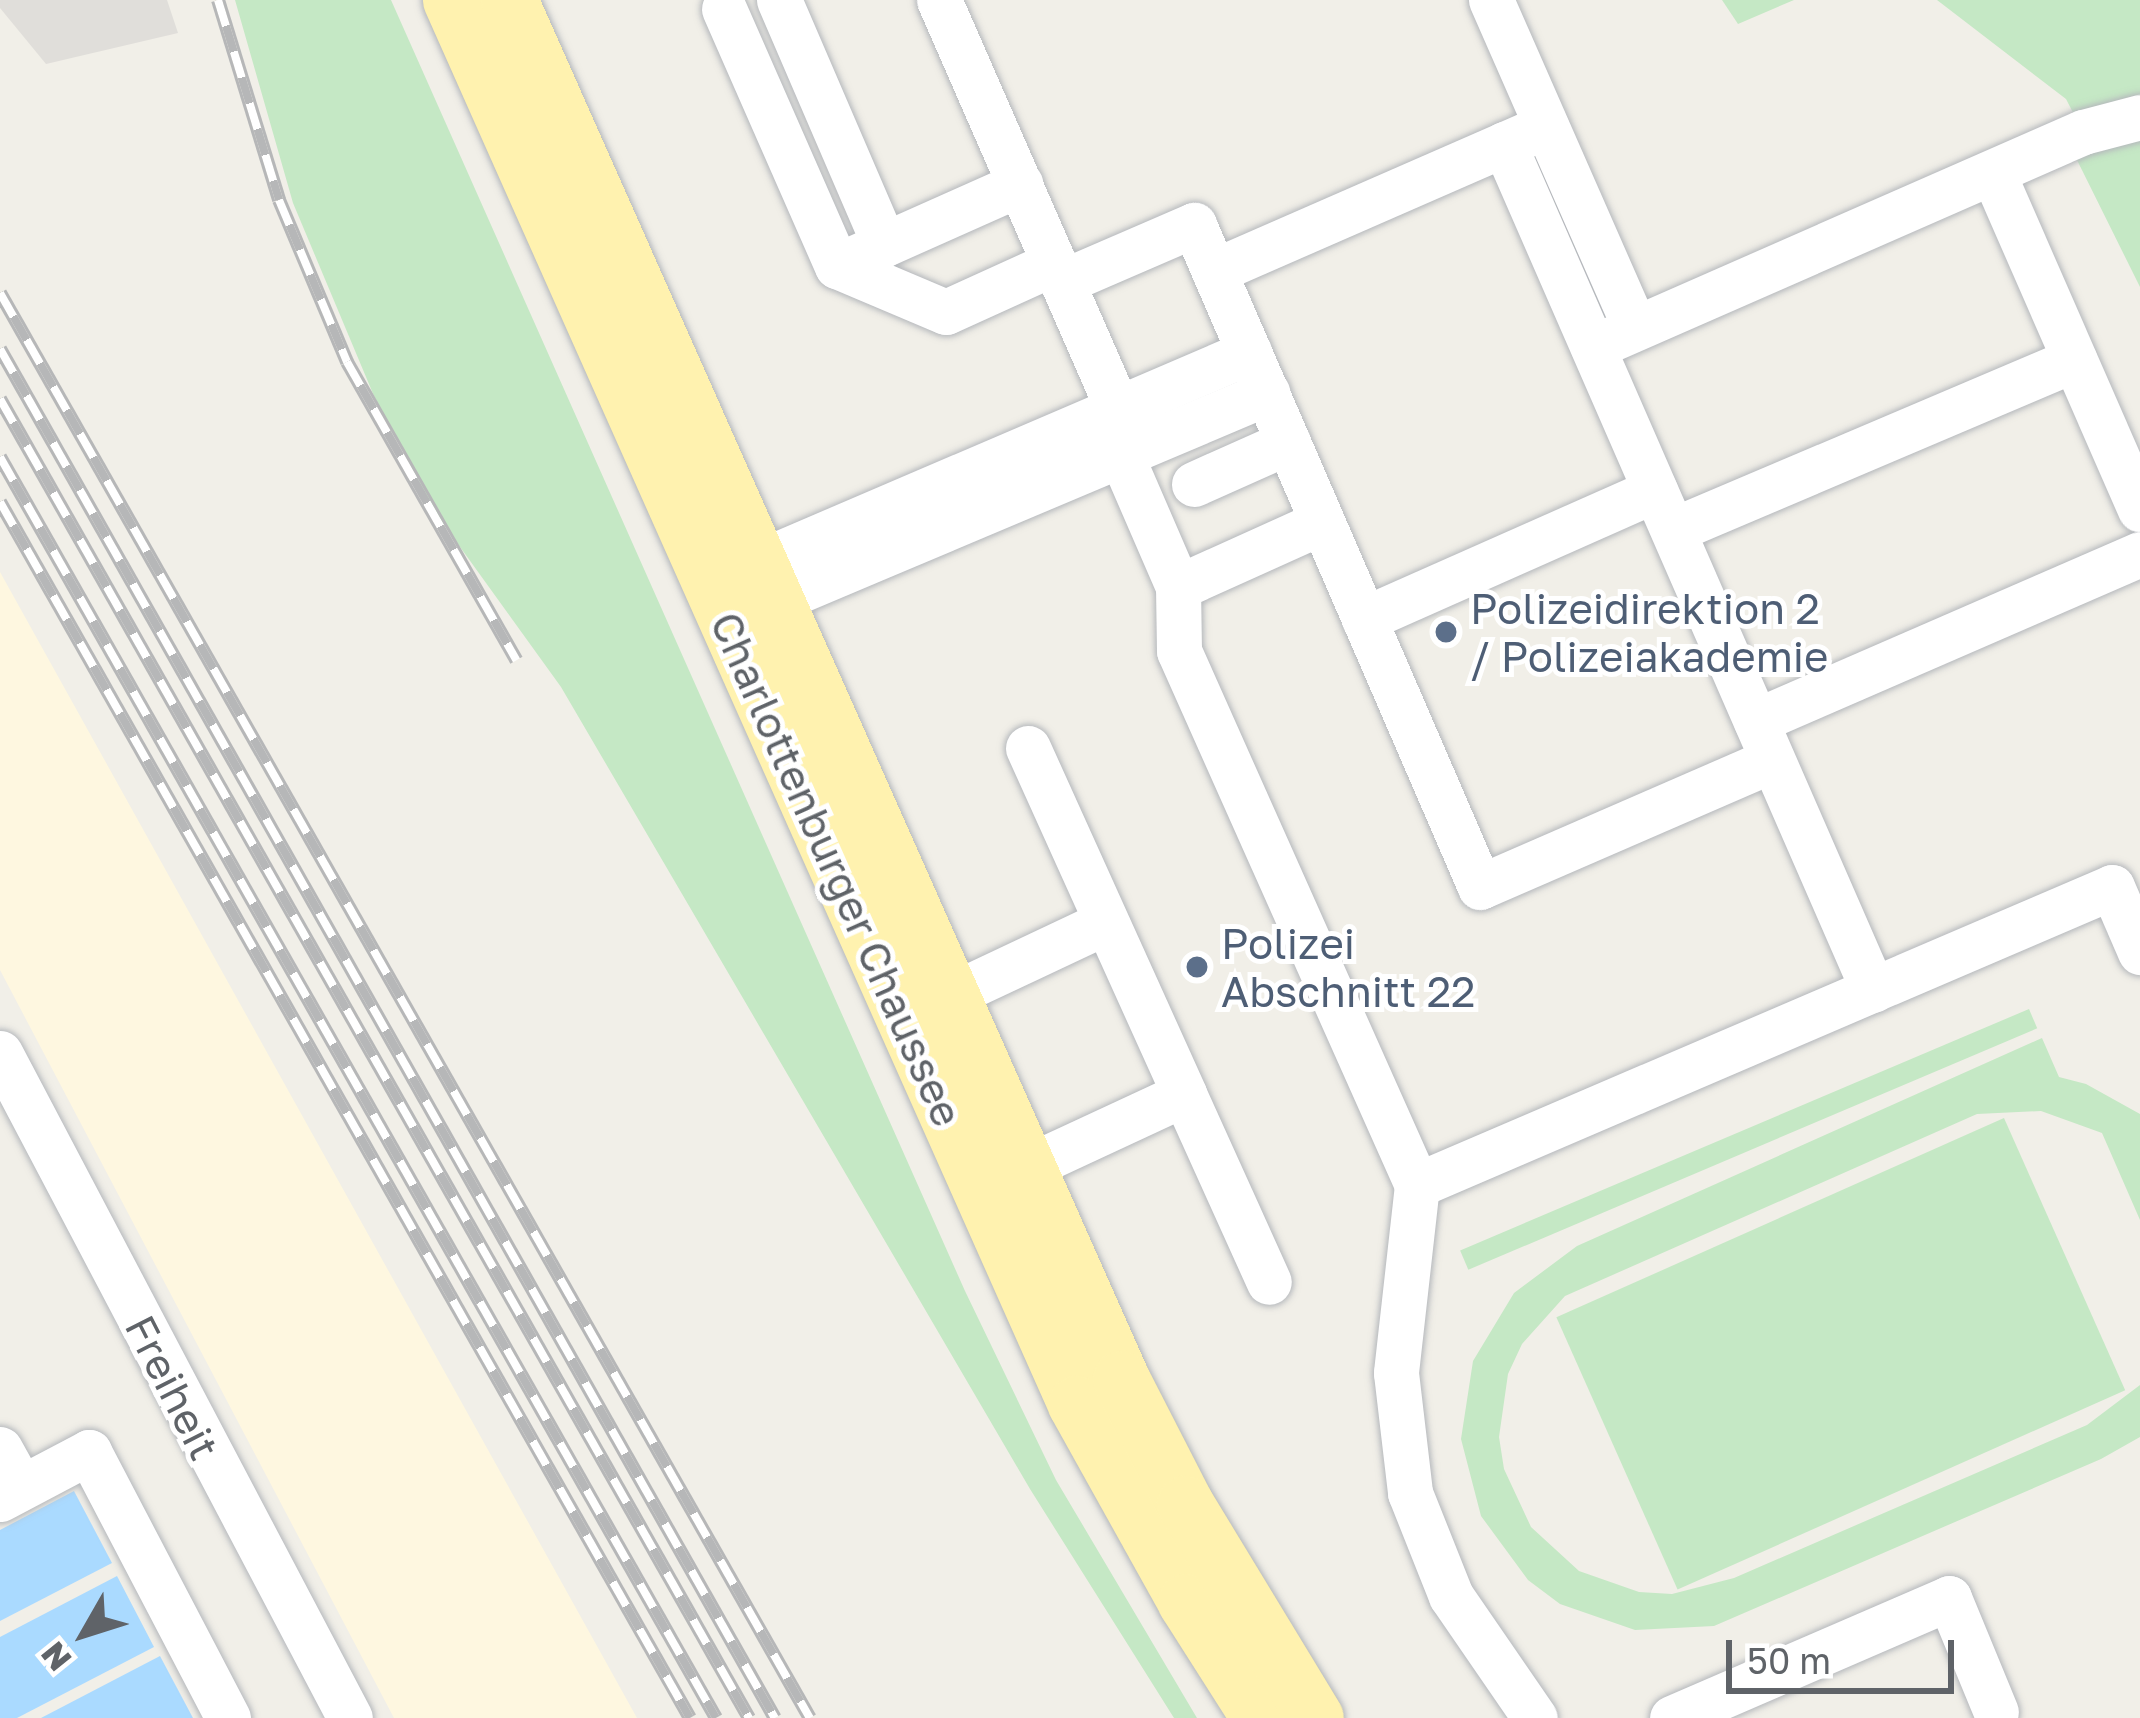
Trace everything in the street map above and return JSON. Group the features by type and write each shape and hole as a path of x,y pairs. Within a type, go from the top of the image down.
{"main road":[{"name":"Charlottenburger Chaussee","path":"451,0 742,592 951,995 1121,1379 1185,1504 1315,1718"},
{"name":"Charlottenburger Chaussee","path":"509,0 742,592 1076,1404 1186,1602 1260,1718"}],"street":[{"path":"779,0 884,244"},
{"path":"939,0 1125,437 1178,587 1179,651 1417,1185 1396,1373 1410,1492 1450,1595 1535,1718"},
{"path":"1491,0 1635,328"},
{"path":"722,3 837,266 946,312 1194,225 1480,886 1752,770"},
{"path":"1593,346 2083,132 2140,117"},
{"path":"1214,271 1546,126"},
{"path":"1504,145 1873,990"},
{"path":"1993,173 2140,509"},
{"path":"837,266 1020,184"},
{"path":"1125,437 1249,352"},
{"path":"1364,619 2074,360"},
{"path":"742,592 1125,437 1267,393"},
{"path":"1194,484 1288,442"},
{"path":"1178,587 1322,522"},
{"path":"1756,721 2140,554"},
{"path":"1028,748 1269,1282"},
{"path":"1417,1185 2112,887 2140,952"},
{"path":"951,995 1106,922"},
{"name":"Freiheit","path":"0,1053 350,1718"},
{"path":"1027,1167 1184,1094"},
{"path":"7,1478 89,1452 229,1718"},
{"path":"1672,1718 1949,1598 1996,1712"}],"shaded area":[{"path":"0,0 167,0 178,33 46,64 0,8"},
{"path":"0,572 637,1718 394,1718 0,970"}],"green space":[{"path":"235,0 391,0 965,1291 1056,1480 1197,1718 1174,1718 1030,1489 561,687 437,515 374,396 293,203"},
{"path":"1722,0 1794,0 1738,24"},
{"path":"1937,0 2140,0 2140,287 2076,158 2083,132 2066,99"},
{"path":"2029,1009 2037,1028 1468,1270 1460,1250"},
{"path":"2042,1038 2059,1077 2086,1084 2140,1114 2140,1220 2102,1133 2041,1111 1977,1114 1565,1296 1522,1344 1508,1374 1499,1437 1504,1469 1531,1527 1579,1571 1639,1592 1672,1594 1734,1578 2087,1425 2140,1385 2140,1437 2101,1459 1714,1626 1635,1630 1560,1604 1528,1580 1481,1516 1461,1439 1473,1361 1514,1293 1577,1246"},
{"path":"2004,1118 2125,1390 1678,1590 1556,1317"}],"water":[{"path":"74,1491 112,1563 0,1621 0,1530"},
{"path":"117,1576 154,1647 17,1718 0,1718 0,1637"},
{"path":"160,1656 193,1718 41,1718"}],"railway":[{"path":"218,0 279,200 347,362 516,660"},
{"path":"0,293 810,1718"},
{"path":"0,349 775,1718"},
{"path":"0,399 749,1718"},
{"path":"0,457 716,1718"},
{"path":"0,502 690,1718"}],"place":[{"name":"Polizeidirektion 2 / Polizeiakademie","path":"1446,632"},
{"name":"Polizei Abschnitt 22","path":"1197,967"}]}
